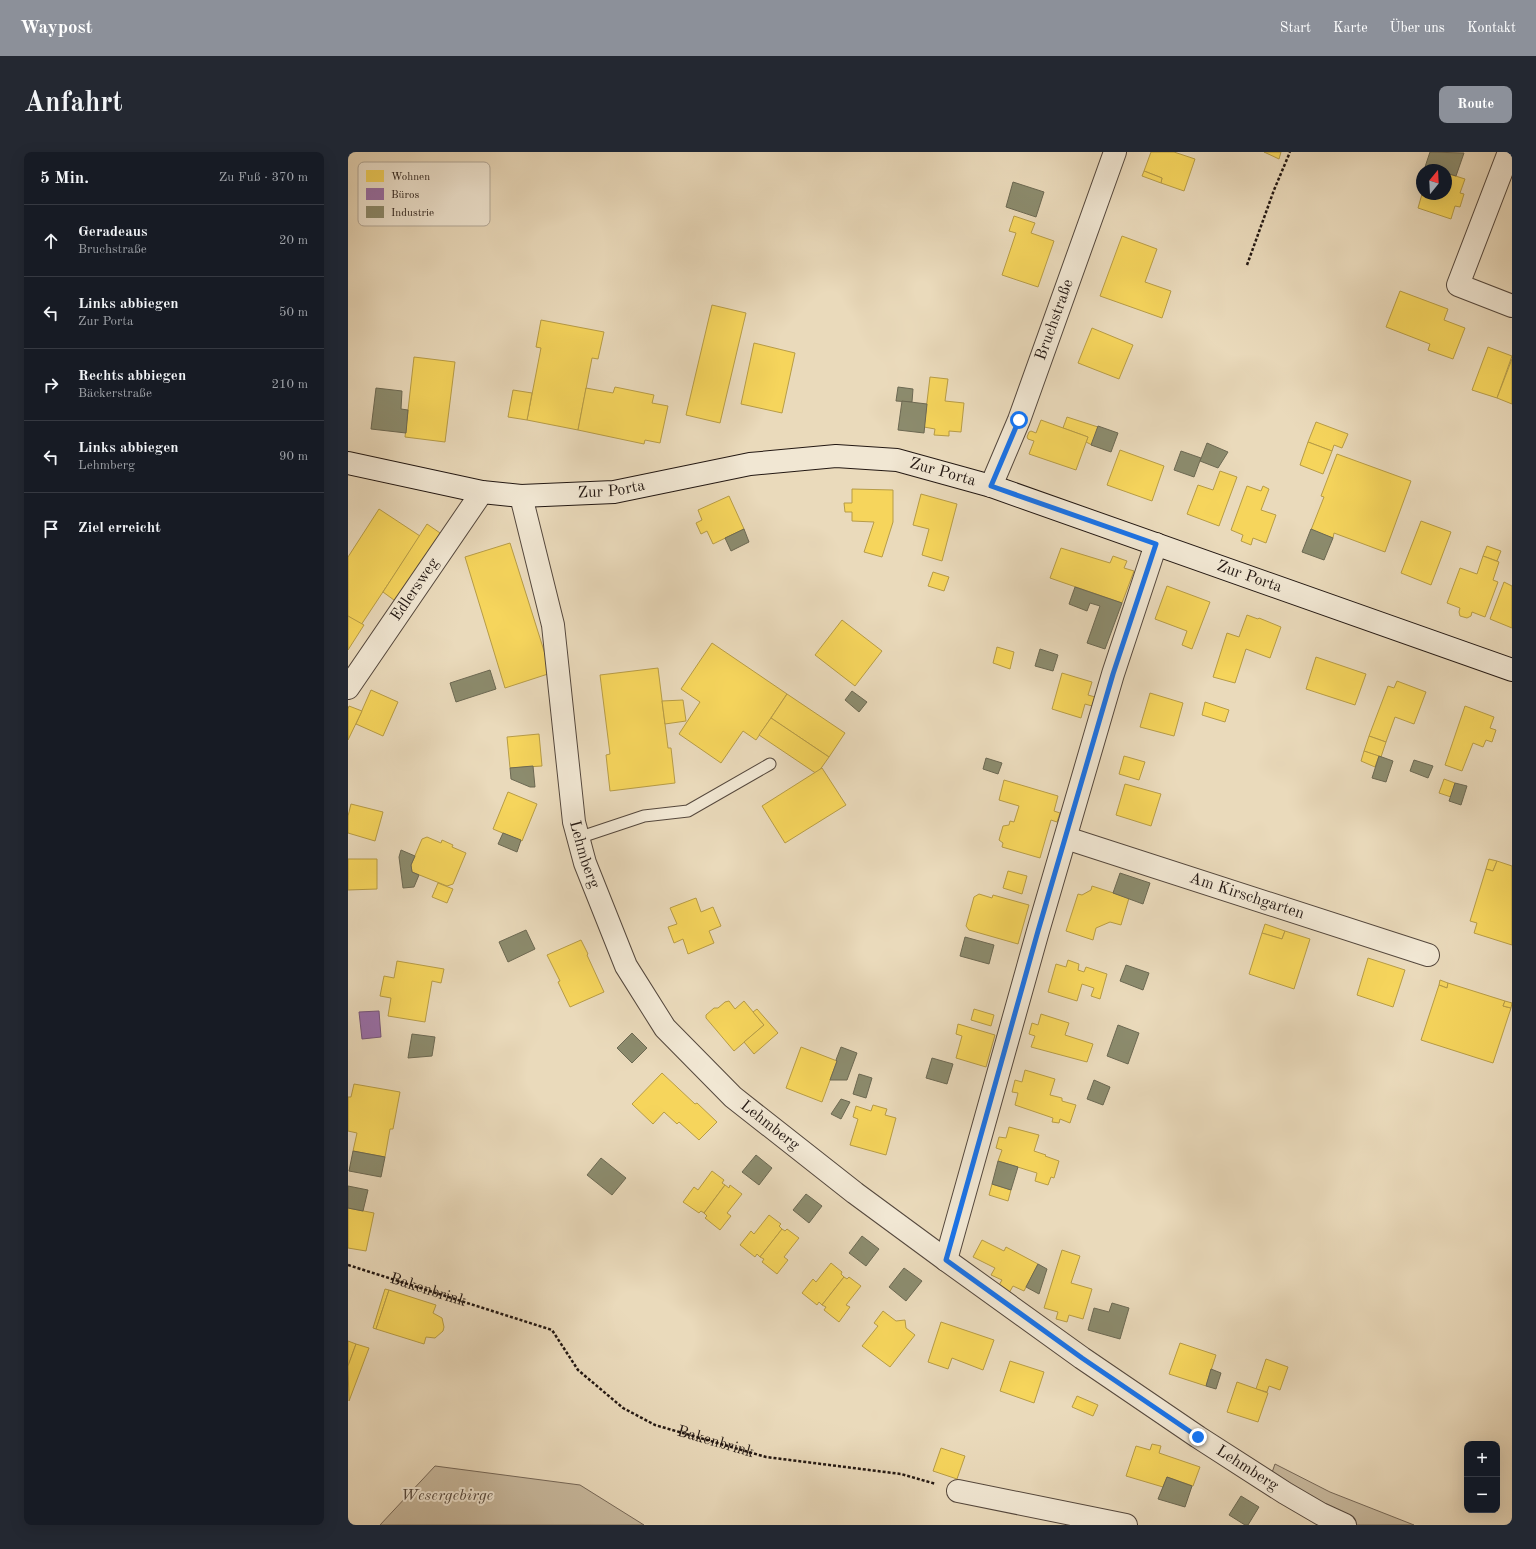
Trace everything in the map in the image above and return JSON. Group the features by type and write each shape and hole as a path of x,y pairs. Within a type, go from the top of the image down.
{"street":[{"name":"Bruchstraße","path":"991,486 1019,420 1115,152"},
{"path":"1508,152 1458,284 1512,306"},
{"name":"Zur Porta","path":"348,463 482,492 521,496 614,492 750,464 836,456 896,460 991,486 1512,670"},
{"name":"Edlersweg","path":"348,688 482,492"},
{"name":"Lehmberg","path":"521,496 553,625 574,822 578,838 585,863 626,966 665,1028 733,1097 855,1193 946,1260 1089,1362 1318,1520 1345,1525"},
{"path":"946,1260 1113,674 1156,544"},
{"name":"Am Kirschgarten","path":"1066,838 1428,955"},
{"path":"958,1491 1126,1525"}],"lane":[{"path":"578,838 644,816 688,811 770,764"}],"path":[{"path":"1247,265 1274,190 1290,152"},
{"name":"Bakenbrink","path":"348,1265 552,1330 578,1370 622,1408 655,1425 766,1457 901,1474 958,1491"}],"green space":[{"path":"1275,1464 1330,1492 1414,1525 1340,1525 1268,1484"},
{"name":"Wesergebirge","path":"435,1466 580,1485 644,1525 380,1525"}],"building: Wohnen":[{"path":"1151,152 1174,152 1195,159 1184,191 1161,183 1162,178 1144,171"},
{"path":"1264,152 1281,152 1279,159"},
{"path":"1144,171 1162,178 1161,183 1142,176"},
{"path":"1452,175 1465,179 1460,193 1464,194 1460,207 1455,206 1451,219 1418,208 1420,200 1452,200"},
{"path":"1014,216 1035,223 1031,233 1054,241 1038,287 1002,275 1016,233 1009,231"},
{"path":"1122,236 1157,249 1145,282 1171,291 1162,318 1100,296"},
{"path":"1400,291 1448,309 1444,320 1465,328 1453,359 1428,350 1430,344 1386,327"},
{"path":"712,305 746,313 720,423 686,415"},
{"path":"541,320 604,332 598,359 592,358 578,430 527,420 541,348 536,347"},
{"path":"1092,328 1133,345 1119,379 1078,363"},
{"path":"754,343 795,353 782,413 741,404"},
{"path":"1488,347 1512,356 1497,398 1472,390"},
{"path":"414,357 455,362 445,442 405,437"},
{"path":"1512,359 1512,404 1497,398"},
{"path":"930,377 948,379 945,401 964,403 961,432 949,431 949,436 934,435 935,429 924,427"},
{"path":"615,387 654,395 652,403 668,406 660,443 645,440 644,444 578,430 586,388 613,393"},
{"path":"513,390 532,393 527,420 508,417"},
{"path":"1067,417 1098,427 1092,445 1086,442 1088,437 1063,428"},
{"path":"1041,420 1088,437 1076,470 1029,454 1034,441 1028,439 1027,437 1031,431 1036,433"},
{"path":"1316,422 1348,434 1342,448 1334,445 1332,451 1308,442"},
{"path":"1308,442 1332,451 1323,474 1300,465"},
{"path":"1120,450 1164,466 1152,501 1107,485"},
{"path":"1337,454 1411,481 1385,552 1334,533 1333,538 1311,530 1324,497 1321,496"},
{"path":"1220,471 1237,477 1219,526 1187,514 1198,485 1213,490"},
{"path":"1247,486 1261,491 1263,486 1269,489 1261,510 1276,515 1266,543 1253,538 1251,545 1241,541 1243,535 1231,530"},
{"path":"852,489 893,490 893,522 882,557 864,552 874,522 852,521 852,512 845,512 844,503 852,503"},
{"path":"921,494 957,504 942,561 922,555 929,529 913,525"},
{"path":"729,496 744,529 713,544 707,531 701,534 696,523 702,520 698,510"},
{"path":"379,509 420,536 361,625 348,616 348,557"},
{"path":"1421,521 1451,532 1431,585 1401,573"},
{"path":"427,524 443,535 398,603 383,592"},
{"path":"510,543 551,673 505,688 465,557"},
{"path":"1487,546 1501,551 1497,561 1483,556"},
{"path":"1061,548 1110,563 1113,556 1127,561 1124,568 1134,571 1122,603 1050,578"},
{"path":"1483,556 1499,562 1493,580 1498,582 1485,617 1472,612 1471,616 1467,618 1460,616 1460,608 1447,603 1460,568 1477,574"},
{"path":"933,572 949,577 944,591 928,586"},
{"path":"1504,582 1512,586 1512,628 1490,619"},
{"path":"1167,586 1210,602 1192,649 1182,645 1187,631 1155,619"},
{"path":"1247,615 1281,627 1270,658 1246,649 1235,683 1213,677 1227,633 1239,637"},
{"path":"348,616 364,625 348,650"},
{"path":"842,620 882,651 855,686 815,655"},
{"path":"712,643 787,694 756,740 743,731 721,763 679,734 700,702 681,689"},
{"path":"997,647 1014,652 1010,669 993,663"},
{"path":"1316,657 1366,674 1355,705 1306,689"},
{"path":"658,668 668,748 671,748 675,783 610,791 606,755 610,754 600,675"},
{"path":"1062,673 1092,682 1088,695 1095,697 1092,706 1085,704 1081,718 1052,709"},
{"path":"1397,681 1426,692 1414,724 1395,717 1386,742 1369,736 1388,686 1394,688"},
{"path":"371,690 398,702 383,736 356,724"},
{"path":"1150,693 1183,703 1174,736 1140,727"},
{"path":"787,694 845,733 829,757 771,718"},
{"path":"683,700 686,721 665,724 662,701"},
{"path":"1205,702 1229,710 1225,722 1202,715"},
{"path":"349,706 362,711 348,740 348,709"},
{"path":"1465,706 1494,717 1490,728 1496,730 1492,742 1486,740 1483,747 1473,743 1462,771 1445,765"},
{"path":"771,718 829,757 817,774 759,735"},
{"path":"539,734 542,766 510,768 507,737"},
{"path":"1369,736 1386,742 1381,757 1364,751"},
{"path":"1364,751 1379,756 1375,767 1361,761"},
{"path":"1124,756 1145,762 1139,780 1119,774"},
{"path":"822,768 846,805 785,843 762,806"},
{"path":"1444,779 1455,783 1451,797 1439,793"},
{"path":"1004,780 1058,796 1054,811 1060,813 1057,822 1051,820 1040,858 1002,847 1003,843 999,840 1003,826 1009,825 1010,821 1014,822 1019,806 999,800"},
{"path":"1125,784 1161,794 1151,826 1116,815"},
{"path":"508,792 537,804 522,841 493,829"},
{"path":"351,804 383,812 375,841 348,833 348,816"},
{"path":"427,837 441,843 442,840 453,845 452,847 466,853 453,884 447,886 412,872 411,865 422,839"},
{"path":"348,859 377,859 377,889 348,890"},
{"path":"1489,859 1497,861 1493,871 1486,869"},
{"path":"1497,861 1512,866 1512,945 1474,933 1477,923 1470,921 1486,869 1493,871"},
{"path":"1008,871 1027,876 1022,894 1003,888"},
{"path":"438,883 453,889 447,903 432,897"},
{"path":"1092,886 1129,898 1121,925 1110,922 1096,928 1093,940 1066,931 1078,894 1082,895 1091,890"},
{"path":"979,894 992,898 993,895 1029,905 1018,944 969,930 966,926 974,897"},
{"path":"696,898 701,912 713,907 721,926 709,931 714,943 688,954 683,939 674,943 668,927 677,924 670,908"},
{"path":"1265,924 1285,931 1282,939 1262,933"},
{"path":"1285,931 1310,939 1294,989 1249,974 1262,933 1282,939"},
{"path":"581,940 604,992 570,1007 558,982 560,981 547,955"},
{"path":"1368,958 1405,970 1393,1007 1357,995"},
{"path":"1068,960 1079,964 1078,970 1084,972 1086,967 1107,974 1100,999 1091,996 1094,988 1082,984 1077,1001 1048,992 1056,964 1066,967"},
{"path":"397,961 444,969 441,983 432,981 425,1022 388,1016 391,998 380,996 384,976 394,978"},
{"path":"1440,980 1448,983 1447,988 1439,985"},
{"path":"1448,983 1505,1001 1503,1006 1511,1008 1493,1063 1421,1040 1439,985 1447,988"},
{"path":"729,1001 735,1009 744,1001 764,1025 734,1051 706,1018 706,1015 714,1008 718,1008 725,1002"},
{"path":"1505,1001 1512,1003 1511,1008 1503,1006"},
{"path":"757,1009 778,1033 754,1054 744,1042 764,1025 753,1012"},
{"path":"974,1009 994,1015 991,1026 971,1020"},
{"path":"1041,1014 1069,1023 1065,1035 1093,1044 1087,1062 1031,1047 1035,1036 1029,1034 1032,1023 1038,1025"},
{"path":"958,1024 995,1035 986,1067 956,1058 962,1036 956,1034"},
{"path":"801,1047 837,1061 822,1102 786,1088"},
{"path":"1025,1070 1055,1079 1050,1095 1062,1098 1062,1101 1076,1105 1070,1123 1060,1119 1059,1123 1052,1122 1053,1118 1015,1105 1018,1093 1012,1092 1015,1080 1022,1082"},
{"path":"662,1073 717,1122 699,1140 679,1122 677,1124 664,1112 653,1124 632,1104"},
{"path":"354,1084 400,1092 393,1129 390,1129 385,1157 353,1151 357,1133 348,1131 348,1097 351,1097"},
{"path":"873,1105 887,1109 885,1115 896,1118 886,1155 850,1145 858,1119 853,1117 856,1106 871,1111"},
{"path":"1009,1127 1039,1135 1034,1151 1059,1161 1054,1178 1051,1177 1048,1185 1035,1181 1037,1173 998,1161 1002,1150 996,1148 999,1137 1006,1138"},
{"path":"712,1171 724,1180 722,1183 725,1185 704,1213 701,1211 699,1213 683,1202 694,1187 698,1190"},
{"path":"992,1184 1011,1190 1008,1201 989,1195"},
{"path":"725,1185 729,1188 730,1185 742,1194 727,1213 731,1216 720,1230 705,1218 707,1216 704,1213"},
{"path":"348,1208 374,1213 366,1251 348,1248"},
{"path":"769,1215 781,1224 779,1226 782,1229 760,1257 757,1254 755,1257 740,1245 751,1231 754,1234"},
{"path":"782,1229 785,1231 787,1229 799,1238 784,1257 788,1260 777,1274 762,1262 764,1259 760,1257"},
{"path":"982,1240 1004,1251 1006,1247 1038,1264 1024,1291 1013,1286 1009,1293 998,1287 1002,1280 991,1275 995,1268 973,1257"},
{"path":"1062,1250 1080,1256 1071,1283 1092,1289 1083,1319 1069,1315 1067,1322 1056,1319 1058,1312 1044,1308"},
{"path":"831,1263 842,1272 841,1274 844,1277 822,1305 819,1302 817,1305 802,1293 813,1279 816,1282"},
{"path":"844,1277 847,1279 849,1277 861,1286 846,1305 850,1307 839,1322 824,1310 826,1307 822,1305"},
{"path":"385,1289 389,1290 376,1329 373,1328"},
{"path":"389,1290 436,1305 433,1313 442,1318 444,1327 443,1331 435,1338 426,1337 424,1344 376,1329"},
{"path":"883,1311 896,1321 905,1320 906,1328 915,1335 890,1367 862,1346 878,1326 874,1323"},
{"path":"941,1322 994,1340 983,1370 952,1358 948,1369 928,1362"},
{"path":"348,1341 356,1344 348,1366"},
{"path":"1180,1343 1216,1355 1206,1386 1169,1374"},
{"path":"356,1344 369,1348 349,1401 348,1366"},
{"path":"1266,1359 1288,1367 1280,1390 1269,1386 1267,1392 1256,1389"},
{"path":"1010,1361 1044,1372 1034,1403 1000,1391"},
{"path":"1237,1382 1268,1393 1258,1422 1227,1412"},
{"path":"1077,1396 1098,1405 1093,1416 1072,1407"},
{"path":"1152,1444 1161,1446 1159,1453 1200,1467 1193,1486 1167,1477 1163,1487 1126,1476 1136,1446 1150,1450"},
{"path":"941,1448 965,1456 957,1479 933,1471"}],"building: Büros":[{"path":"379,1011 381,1037 362,1039 359,1012"}],"building: Industrie":[{"path":"1430,152 1464,153 1456,176 1452,175 1452,164 1426,164"},
{"path":"1013,182 1044,192 1036,217 1006,207"},
{"path":"898,387 913,389 912,402 896,401"},
{"path":"376,388 402,391 401,409 408,410 406,433 371,429"},
{"path":"902,401 927,404 924,433 898,430"},
{"path":"1098,426 1118,433 1111,452 1091,445"},
{"path":"1207,443 1228,452 1218,468 1200,461"},
{"path":"1181,451 1201,458 1194,477 1174,470"},
{"path":"744,529 749,542 731,551 725,538"},
{"path":"1311,529 1333,538 1324,560 1302,552"},
{"path":"1075,587 1122,603 1105,649 1087,643 1100,606 1090,603 1087,611 1069,604"},
{"path":"1040,649 1058,655 1053,671 1035,666"},
{"path":"490,670 496,689 456,702 450,683"},
{"path":"852,691 867,702 859,712 845,700"},
{"path":"1379,756 1393,761 1386,782 1372,778"},
{"path":"986,758 1002,763 998,774 983,769"},
{"path":"1414,760 1433,766 1428,778 1410,771"},
{"path":"533,766 535,787 530,787 511,779 510,768"},
{"path":"1455,783 1467,786 1461,805 1449,801"},
{"path":"503,833 521,840 517,852 498,844"},
{"path":"401,850 415,856 411,865 412,872 419,875 414,887 403,888 399,857"},
{"path":"1120,873 1150,883 1143,904 1113,893"},
{"path":"526,930 535,949 508,962 499,942"},
{"path":"965,937 994,945 989,964 960,956"},
{"path":"1126,965 1149,973 1143,990 1120,981"},
{"path":"1118,1025 1139,1033 1128,1064 1107,1056"},
{"path":"632,1033 647,1048 632,1063 617,1048"},
{"path":"412,1034 435,1037 432,1056 408,1058"},
{"path":"841,1047 857,1053 847,1080 830,1080 837,1061 836,1060"},
{"path":"932,1058 953,1064 947,1084 926,1078"},
{"path":"859,1074 872,1078 866,1098 853,1094"},
{"path":"1094,1080 1110,1087 1103,1105 1087,1099"},
{"path":"841,1099 850,1102 841,1119 831,1114"},
{"path":"353,1151 385,1157 381,1177 349,1171"},
{"path":"756,1155 772,1168 759,1185 742,1172"},
{"path":"601,1158 626,1178 612,1195 587,1175"},
{"path":"998,1161 1018,1167 1011,1190 992,1184"},
{"path":"348,1186 368,1190 363,1211 348,1208"},
{"path":"806,1194 822,1206 809,1223 793,1210"},
{"path":"862,1236 879,1249 866,1266 849,1253"},
{"path":"1038,1264 1047,1269 1039,1294 1026,1287"},
{"path":"904,1268 922,1281 906,1301 889,1287"},
{"path":"1112,1303 1129,1308 1120,1339 1088,1330 1094,1308 1109,1312"},
{"path":"1211,1369 1221,1373 1216,1389 1206,1386"},
{"path":"1167,1477 1192,1486 1185,1507 1158,1499"},
{"path":"1241,1496 1259,1507 1248,1525 1245,1525 1229,1515"}],"route":[{"path":"1019,420 991,486 1156,544 1113,674 1038,931 946,1260 1082,1358 1198,1437"}]}
